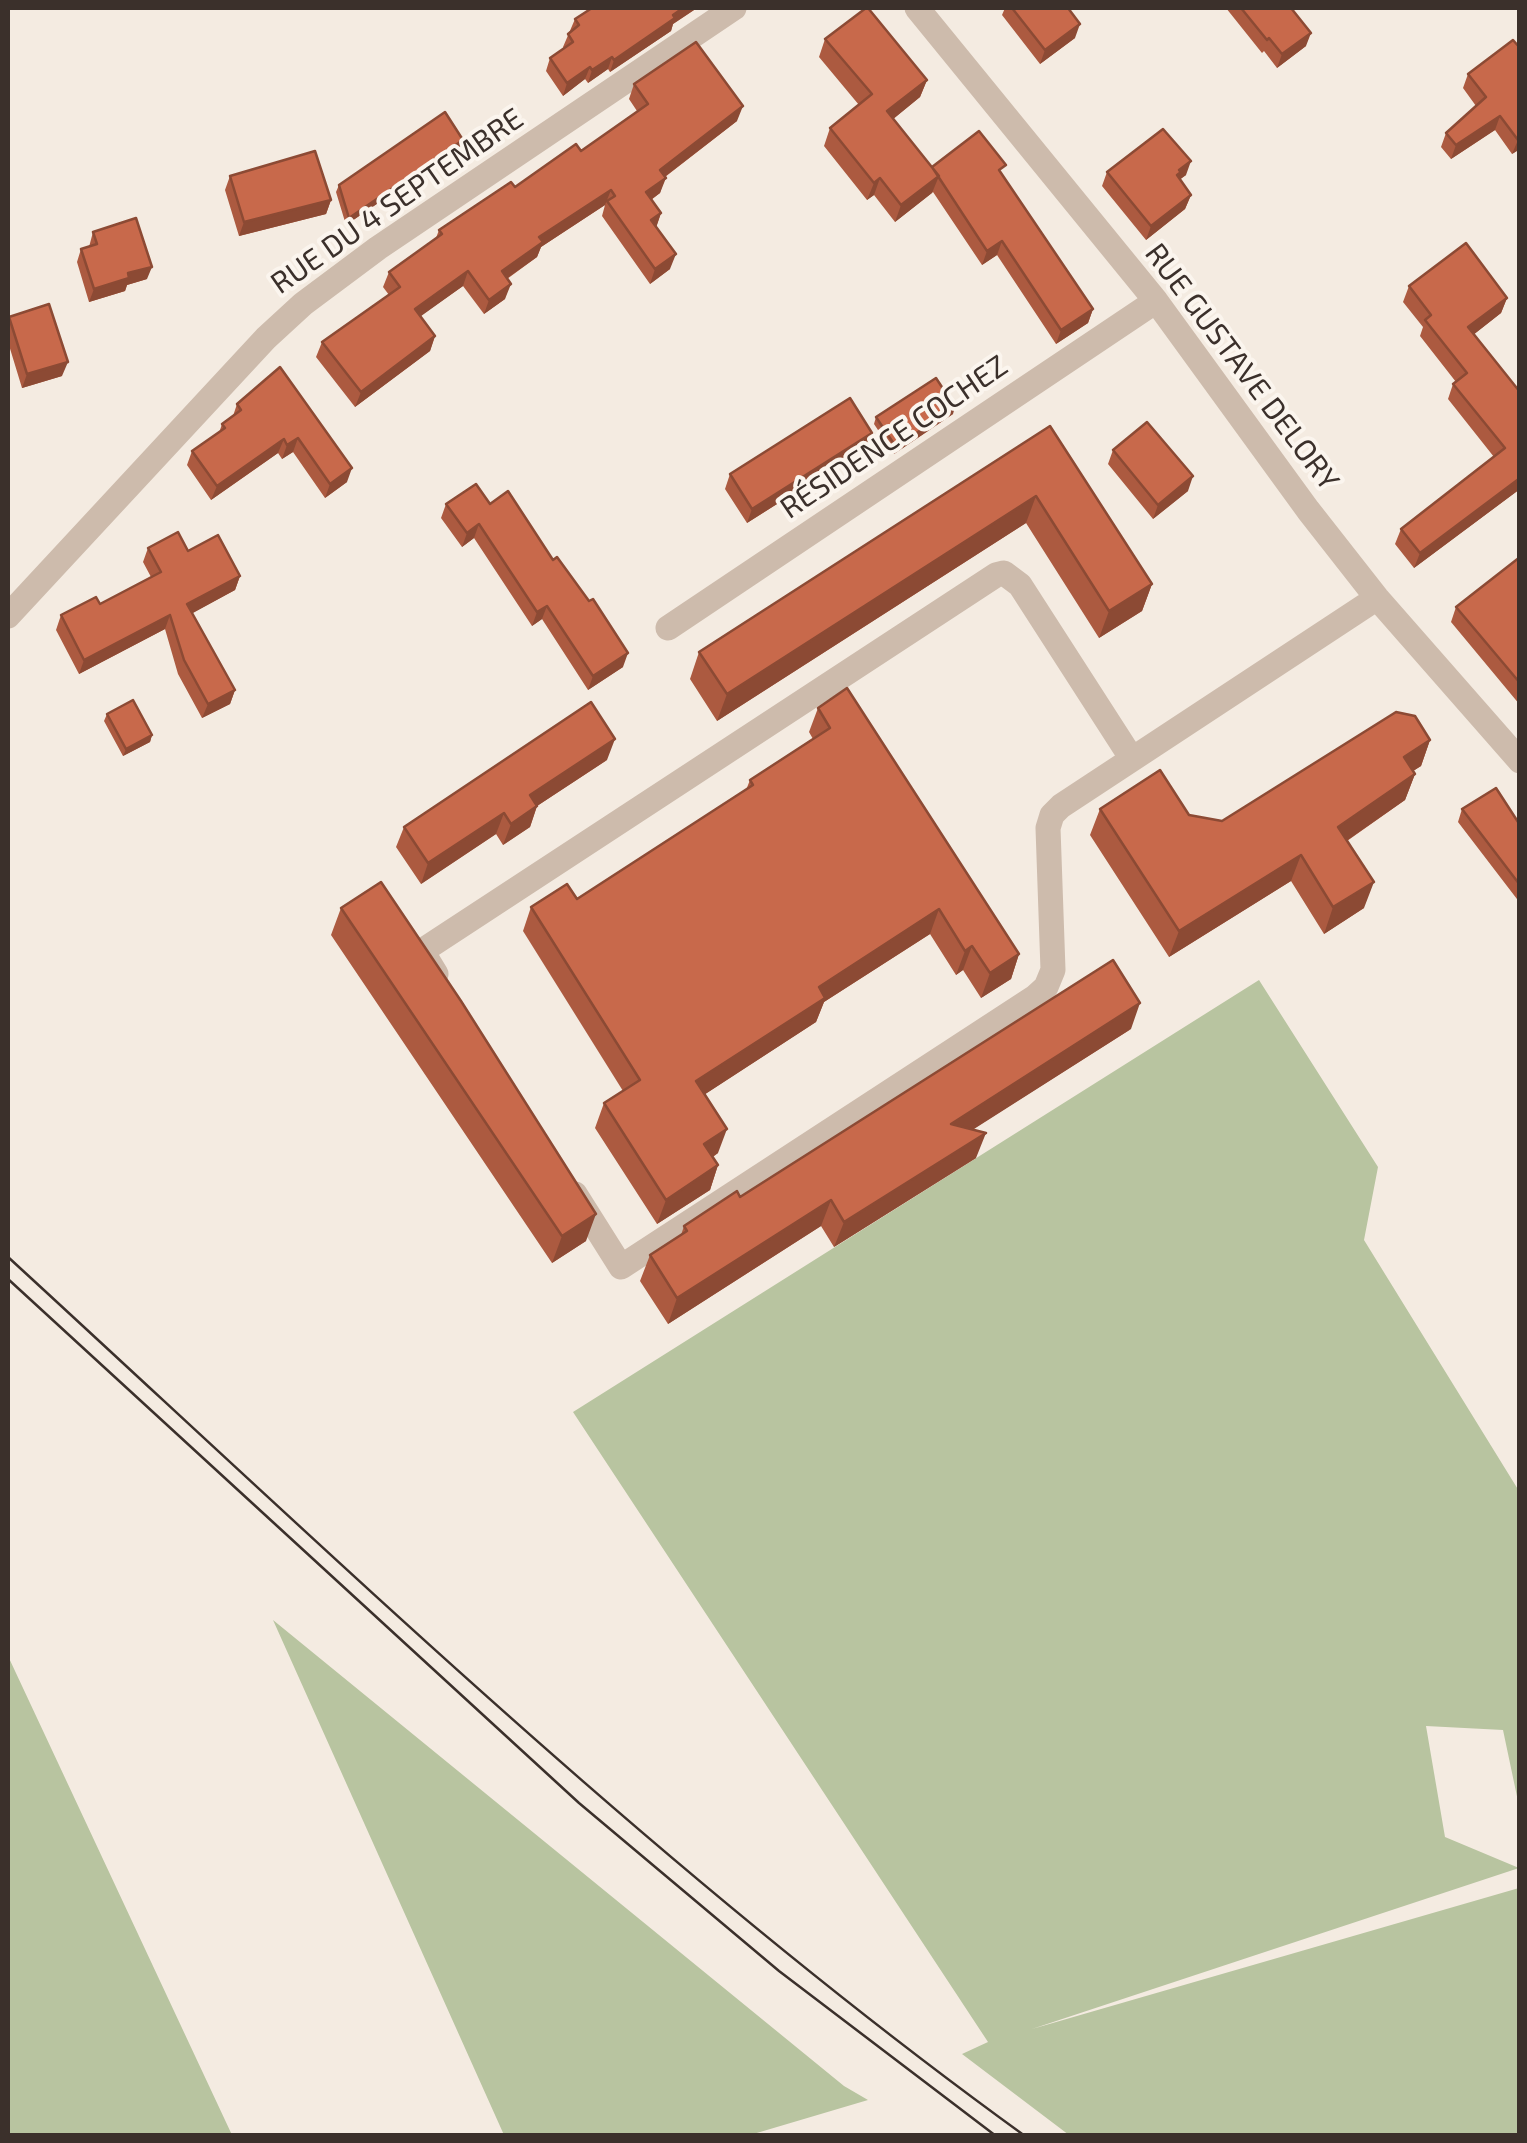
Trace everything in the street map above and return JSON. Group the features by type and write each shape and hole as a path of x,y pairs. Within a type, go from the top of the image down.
{"street":[{"name":"RUE DU 4 SEPTEMBRE","path":"8,616 302,304 378,248 734,8"},
{"name":"RUE GUSTAVE DELORY","path":"918,8 1156,301 1377,598 1520,760"},
{"name":"RÉSIDENCE COCHEZ","path":"668,628 1156,301"},
{"path":"453,1001 422,951 996,574 1004,573 1020,585 1132,759"},
{"path":"558,1167 621,1266 1035,997 1046,987 1053,970 1048,828 1052,815 1377,598"}],"green space":[{"path":"1259,980 1378,1167 1364,1240 1519,1491 1519,1806 1503,1730 1426,1726 1445,1837 1519,1868 1032,2029 1519,1888 1519,2135 1069,2135 962,2054 988,2042 573,1412"},
{"path":"273,1620 844,2086 868,2100 750,2135 504,2135"},
{"path":"8,1656 232,2135 8,2135"}],"building":[{"path":"592,8 683,8 673,15 675,18 614,60 612,57 592,70 590,67 567,83 550,58 573,42 568,34 579,25 575,19"},
{"path":"866,8 927,80 887,111 939,176 901,205 880,178 874,183 830,128 872,94 825,39"},
{"path":"1012,8 1068,8 1080,24 1045,50"},
{"path":"1241,8 1291,8 1311,33 1282,54"},
{"path":"1513,40 1520,48 1520,139 1500,116 1456,145 1446,133 1486,97 1468,74"},
{"path":"696,42 743,106 660,170 666,178 646,192 661,213 651,220 676,254 655,269 607,201 615,196 611,190 539,237 543,242 502,271 511,284 489,300 468,271 415,309 435,336 361,392 322,342 400,287 389,272 442,234 439,230 511,182 515,187 576,144 581,151 648,104 634,84"},
{"path":"445,112 463,140 349,218 339,185"},
{"path":"1163,129 1191,161 1177,175 1191,195 1151,226 1107,172"},
{"path":"979,131 1006,165 999,170 1093,309 1061,330 1002,241 987,251 932,167"},
{"path":"315,151 331,200 244,222 230,176"},
{"path":"136,218 152,267 94,289 81,249 97,244 93,232"},
{"path":"1466,243 1507,298 1468,327 1520,392 1520,478 1420,553 1401,529 1505,448 1453,384 1467,373 1425,320 1431,315 1409,286"},
{"path":"49,304 68,362 27,374 9,317"},
{"path":"280,367 352,468 330,484 298,438 287,445 284,439 217,486 192,451 225,428 222,424 241,410 237,404"},
{"path":"936,378 955,407 896,447 876,417"},
{"path":"850,398 872,433 752,509 730,474"},
{"path":"1147,422 1193,476 1158,505 1113,450"},
{"path":"1050,426 1152,584 1109,611 1036,496 727,694 699,652"},
{"path":"476,484 490,504 508,491 553,560 557,557 589,601 593,599 628,653 593,676 547,606 537,612 479,524 467,533 446,504"},
{"path":"178,532 188,551 218,535 240,576 187,604 235,690 208,704 184,660 170,615 84,660 61,615 96,597 100,604 161,572 148,548"},
{"path":"1520,557 1520,683 1456,607"},
{"path":"847,688 1019,954 990,973 972,946 965,951 939,909 819,987 825,998 696,1081 727,1129 704,1144 718,1165 666,1200 604,1103 640,1080 531,907 567,884 577,899 753,785 750,780 830,728 818,708"},
{"path":"133,700 152,735 126,749 107,714"},
{"path":"591,702 615,739 530,795 537,806 511,824 504,813 428,863 404,827"},
{"path":"1396,712 1415,716 1430,740 1404,757 1415,774 1338,827 1374,882 1333,907 1301,855 1179,931 1100,809 1160,770 1189,815 1222,821"},
{"path":"1496,788 1520,825 1520,885 1462,809"},
{"path":"381,882 596,1214 562,1236 341,908"},
{"path":"1113,960 1140,1003 951,1124 986,1133 844,1222 831,1200 677,1298 650,1255 687,1231 684,1226 737,1191 740,1197"}],"tram line":[{"path":"8,1257 379,1599 630,1822 890,2035 1025,2136"},
{"path":"8,1279 579,1803 779,1971 996,2136"}]}
